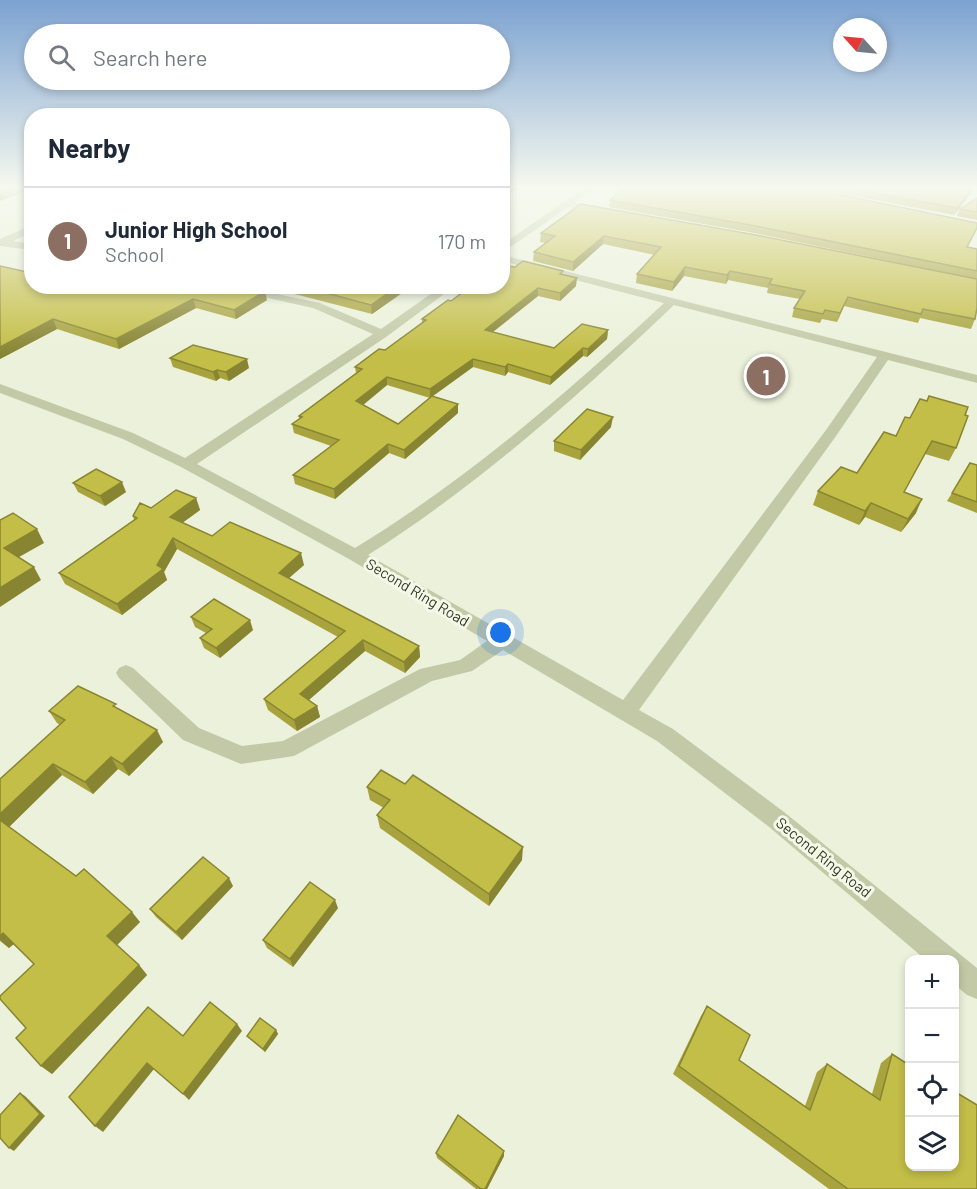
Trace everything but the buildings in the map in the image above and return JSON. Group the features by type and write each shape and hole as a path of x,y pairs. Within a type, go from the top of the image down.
{"street":[{"path":"510,260 977,378"},
{"path":"265,294 316,305 382,334"},
{"path":"186,464 439,294"},
{"path":"355,555 431,506 472,475 610,359 673,300"},
{"path":"625,713 831,433 884,356"},
{"name":"Second Ring Road","path":"0,388 128,436 186,464 355,555 665,735 708,766 941,955"},
{"path":"126,674 191,734 241,755 285,750 427,674 465,666 501,641"},
{"path":"959,970 977,985"}],"place":[{"name":"Junior High School","path":"766,376"}]}
